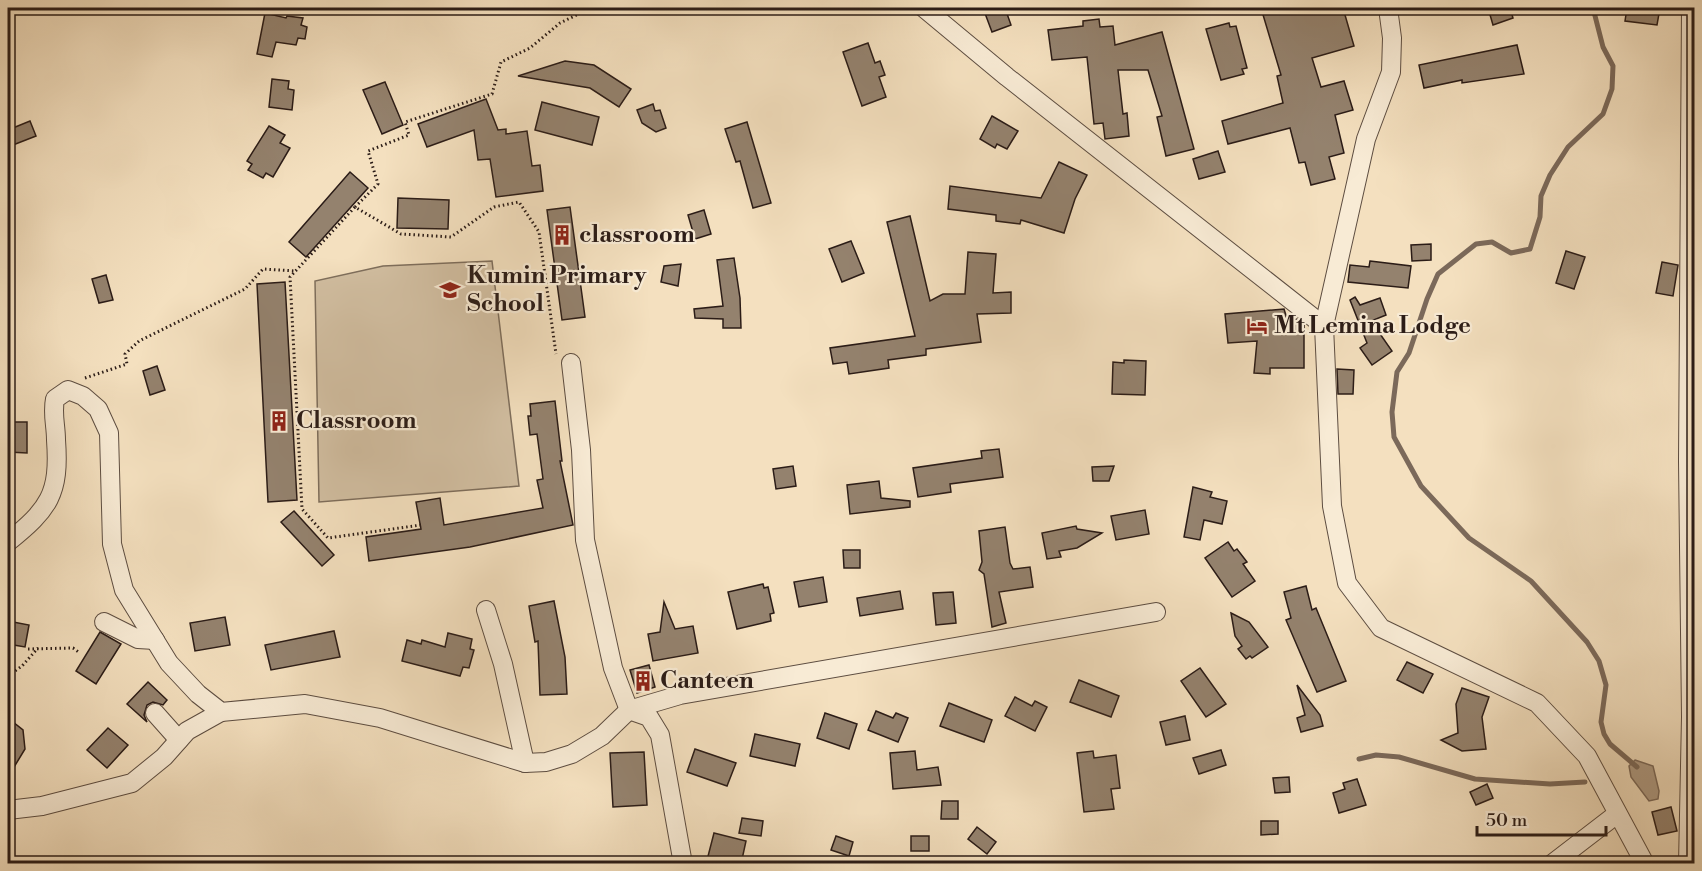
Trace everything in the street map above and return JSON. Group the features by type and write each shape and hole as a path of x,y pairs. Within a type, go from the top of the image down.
{"street":[{"path":"924,8 1006,77 1324,326"},
{"path":"945,8 951,30"},
{"path":"1388,8 1392,38 1390,72 1366,139 1324,326 1332,506 1347,583 1381,628 1537,703 1587,756 1646,864"},
{"path":"1688,864 1691,717 1688,460 1691,8"},
{"path":"564,359 581,450 585,540 613,668 629,710 649,717 660,735 683,864"},
{"path":"8,542 33,521 54,491 57,451 52,413 55,399 68,390 82,396 98,409 109,433 112,544 124,590 169,663 198,694 221,712"},
{"path":"486,610 503,664 525,763"},
{"path":"8,810 42,806 132,783 164,757 187,731 221,712 305,704 380,718 525,763 546,762 572,754 602,736 629,710 680,695 1156,612"},
{"path":"104,622 138,639 155,640"},
{"path":"155,713 179,740"},
{"path":"1552,864 1617,814"}],"path":[{"path":"421,525 328,538 303,509 290,277 378,183 368,152 409,135 405,122 492,94 501,62 530,48 560,23 591,8"},
{"path":"355,207 401,234 451,237 494,207 519,202 539,232 564,359"},
{"path":"82,396 86,377 127,364 125,354 139,341 245,289 263,269 295,271"},
{"path":"8,676 22,666 38,648"},
{"path":"28,649 73,648 80,653"}],"shaded area":[{"path":"492,261 519,486 319,502 315,281 383,266"},
{"path":"1635,760 1653,766 1659,791 1658,799 1649,801 1631,777 1629,766"}],"building":[{"path":"983,8 1005,8 1011,25 992,32"},
{"path":"1261,8 1343,8 1354,46 1312,58 1321,87 1344,81 1353,110 1335,115 1344,153 1329,157 1335,179 1311,185 1305,162 1299,163 1290,128 1228,144 1222,121 1283,103 1277,76 1281,75"},
{"path":"1488,8 1510,8 1513,18 1493,25"},
{"path":"1627,8 1660,8 1657,25 1625,21"},
{"path":"265,13 286,18 287,16 303,18 301,25 307,27 305,39 298,38 296,45 276,42 272,57 257,54"},
{"path":"1099,19 1100,27 1113,26 1115,45 1162,32 1194,149 1166,156 1157,117 1162,116 1148,70 1118,70 1123,114 1127,113 1129,136 1105,139 1103,123 1094,124 1087,57 1052,60 1048,30 1083,26 1083,21"},
{"path":"1229,23 1230,27 1236,26 1247,68 1242,69 1244,74 1221,80 1206,29"},
{"path":"868,43 875,63 880,61 885,75 879,77 886,97 862,106 843,52"},
{"path":"1517,45 1524,74 1462,83 1462,80 1424,88 1419,65"},
{"path":"565,61 594,65 631,89 619,107 590,88 518,76"},
{"path":"272,79 289,81 288,89 294,90 292,110 269,107"},
{"path":"385,82 403,125 382,134 363,90"},
{"path":"486,99 498,130 506,129 506,134 527,131 532,166 540,165 543,191 496,197 490,159 478,160 474,130 427,147 418,124"},
{"path":"542,102 599,117 592,145 535,130"},
{"path":"653,104 655,111 660,110 666,128 656,132 642,123 637,110"},
{"path":"992,116 1018,131 1007,149 997,144 995,148 980,139"},
{"path":"30,121 36,136 13,145 8,130"},
{"path":"747,122 771,203 753,208 740,161 736,162 725,129"},
{"path":"269,126 285,135 280,143 290,148 273,177 266,173 263,178 248,170 252,164 247,161"},
{"path":"1218,151 1225,172 1199,179 1193,159"},
{"path":"1059,162 1087,175 1075,199 1064,233 1021,220 1020,224 996,221 996,215 948,209 950,186 1041,198"},
{"path":"350,172 368,188 306,257 289,242"},
{"path":"398,198 449,200 448,229 397,228"},
{"path":"570,207 585,317 562,320 547,210"},
{"path":"704,210 711,234 695,239 688,215"},
{"path":"910,216 930,301 943,294 965,294 968,252 996,254 993,293 1011,292 1011,313 977,314 981,342 926,349 926,355 888,360 889,368 849,374 847,362 833,364 830,348 915,336 887,222"},
{"path":"851,241 864,273 842,282 829,249"},
{"path":"1431,244 1431,260 1412,261 1411,245"},
{"path":"1566,251 1585,257 1574,289 1556,283"},
{"path":"734,258 740,298 741,328 723,328 723,319 695,318 694,309 723,306 717,260"},
{"path":"1370,261 1411,266 1408,288 1348,282 1350,265 1369,267"},
{"path":"1662,262 1678,265 1673,296 1656,293"},
{"path":"681,264 678,286 661,282 664,266"},
{"path":"106,275 113,300 99,303 92,279"},
{"path":"285,282 297,500 268,502 257,284"},
{"path":"1355,297 1360,305 1380,298 1386,315 1371,321 1392,351 1372,365 1360,348 1367,343 1350,300"},
{"path":"1284,309 1288,322 1297,319 1304,325 1304,368 1270,368 1270,374 1254,373 1257,341 1228,343 1225,314"},
{"path":"1124,360 1146,361 1145,395 1112,394 1113,362 1124,363"},
{"path":"157,366 165,390 150,395 143,371"},
{"path":"1337,369 1354,370 1353,394 1338,394"},
{"path":"555,401 562,461 560,461 573,525 470,547 369,561 366,537 421,529 416,502 440,498 444,525 543,508 537,480 543,479 537,434 530,435 528,416 531,416 530,404"},
{"path":"8,422 27,422 27,453 8,452"},
{"path":"999,449 1003,477 950,484 951,492 918,497 913,468 982,458 981,451"},
{"path":"793,466 796,486 776,489 773,469"},
{"path":"1114,466 1109,481 1093,481 1092,467"},
{"path":"879,481 881,498 910,501 910,507 850,514 847,485"},
{"path":"1193,487 1212,492 1210,497 1227,501 1222,524 1204,520 1200,540 1184,537"},
{"path":"1145,510 1149,534 1116,540 1111,516"},
{"path":"294,511 334,555 322,566 281,522"},
{"path":"1076,526 1077,529 1102,533 1077,548 1059,551 1061,557 1047,559 1042,533"},
{"path":"1005,527 1010,563 1013,569 1030,567 1033,587 999,592 1006,623 992,627 984,574 979,570 982,562 979,531"},
{"path":"1228,542 1234,551 1237,549 1247,562 1243,564 1255,581 1232,597 1205,558"},
{"path":"843,550 860,550 860,568 844,568"},
{"path":"823,577 827,602 799,607 794,582"},
{"path":"763,584 764,588 768,587 774,613 770,614 771,621 737,629 728,592"},
{"path":"1306,586 1312,610 1316,608 1346,681 1317,692 1286,620 1291,618 1284,592"},
{"path":"900,591 903,609 860,616 857,598"},
{"path":"953,592 956,623 936,625 933,593"},
{"path":"554,601 565,657 567,694 540,695 538,641 535,642 529,606"},
{"path":"664,602 675,629 693,626 698,653 653,661 648,634 660,632"},
{"path":"1231,613 1249,622 1268,647 1252,658 1250,656 1246,659 1238,649 1242,646 1235,636"},
{"path":"225,617 230,645 195,651 190,623"},
{"path":"8,621 29,625 25,647 8,644"},
{"path":"334,631 340,657 271,670 265,645"},
{"path":"100,632 121,644 96,684 76,671"},
{"path":"448,633 472,639 470,649 474,650 469,668 463,667 460,676 402,661 407,640 421,644 422,640 445,647"},
{"path":"1407,662 1433,674 1423,693 1397,680"},
{"name":"Canteen","path":"649,665 655,687 637,693 630,670"},
{"path":"1200,668 1226,704 1206,717 1181,681"},
{"path":"1079,680 1119,696 1111,717 1070,702"},
{"path":"148,682 167,700 163,705 153,702 147,705 144,715 147,722 127,704"},
{"path":"1297,685 1320,715 1323,726 1301,732 1297,718 1305,715"},
{"path":"1462,688 1489,697 1482,717 1486,749 1462,751 1441,740 1458,733 1456,704"},
{"path":"1015,697 1032,706 1035,701 1047,707 1035,731 1005,716"},
{"path":"949,703 992,720 984,742 940,726"},
{"path":"876,711 893,718 896,713 908,718 898,742 868,730"},
{"path":"825,713 857,724 849,749 817,738"},
{"path":"1185,716 1190,740 1166,745 1160,722"},
{"path":"8,718 23,730 25,749 8,777"},
{"path":"108,728 128,745 107,768 87,750"},
{"path":"755,734 800,744 795,766 750,756"},
{"path":"695,749 736,763 727,786 687,772"},
{"path":"1221,750 1226,765 1199,774 1193,758"},
{"path":"915,751 917,770 938,767 941,785 893,789 890,753"},
{"path":"1093,751 1094,758 1116,755 1120,788 1111,789 1114,809 1084,812 1077,753"},
{"path":"644,752 647,805 613,807 610,753"},
{"path":"1289,777 1290,792 1275,793 1273,778"},
{"path":"1357,779 1366,805 1339,813 1333,793 1345,789 1343,783"},
{"path":"1487,784 1493,798 1476,805 1470,792"},
{"path":"942,801 958,801 958,819 941,819"},
{"path":"1671,807 1677,831 1658,835 1652,812"},
{"path":"742,818 763,821 761,836 739,833"},
{"path":"1261,821 1278,821 1278,834 1261,835"},
{"path":"977,827 996,842 987,854 968,839"},
{"path":"714,833 746,841 741,864 706,864"},
{"path":"836,836 853,842 849,856 831,850"},
{"path":"911,836 929,836 929,851 911,851"}],"waterway":[{"path":"1593,8 1603,47 1613,66 1612,89 1603,114 1568,147 1550,175 1541,196 1540,217 1530,249 1511,253 1492,242 1476,244 1438,274 1409,353 1397,372 1392,412 1394,437 1421,486 1469,538 1531,581 1587,642 1599,661 1606,685 1601,722 1604,734 1610,744 1637,767"},
{"path":"1359,759 1376,755 1399,757 1475,779 1550,784 1585,782"}],"place":[{"name":"classroom","path":"562,235"},
{"name":"Kumin Primary School","path":"450,290"},
{"name":"Mt Lemina Lodge","path":"1257,326"},
{"name":"Classroom","path":"279,421"},
{"name":"Canteen","path":"643,681"}]}
